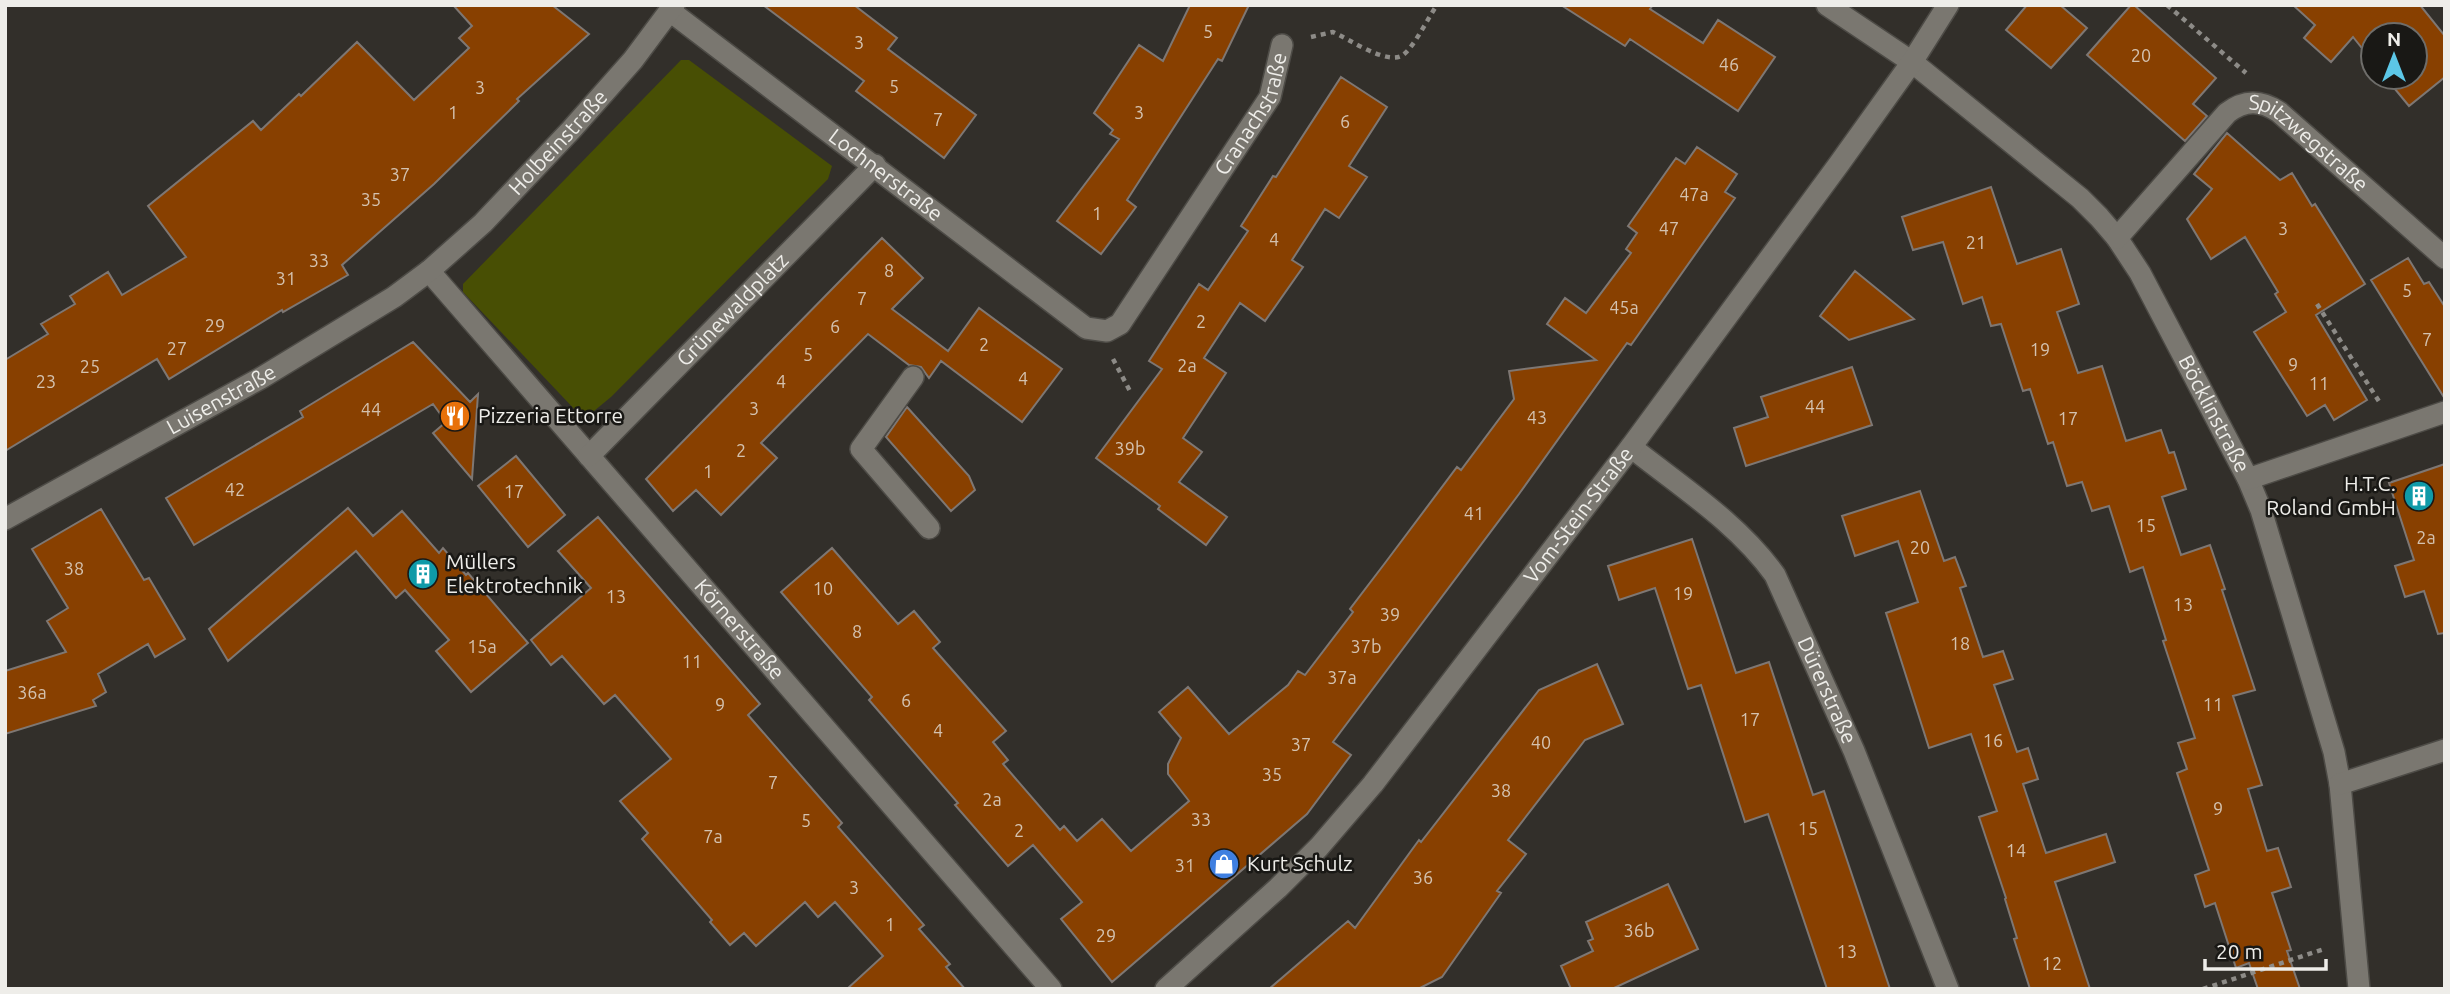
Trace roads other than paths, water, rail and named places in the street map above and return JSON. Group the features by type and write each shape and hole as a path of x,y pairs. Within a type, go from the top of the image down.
{"street":[{"name":"Böcklinstraße","path":"1827,5 1912,62 2080,198 2117,238 2151,293 2248,479 2261,510 2325,719 2340,784 2359,989"},
{"name":"Vom-Stein-Straße","path":"1166,989 1278,888 1373,784 1631,447 1912,62 1948,5"},
{"name":"Lochnerstraße","path":"672,8 1086,328 1107,331"},
{"name":"Holbeinstraße","path":"429,271 483,223 571,130 634,60 672,8"},
{"name":"Cranachstraße","path":"1107,331 1120,324 1270,97 1282,45"},
{"name":"Spitzwegstraße","path":"2117,238 2227,113 2253,101 2266,104 2279,112 2445,258"},
{"name":"Grünewaldplatz","path":"589,456 876,165"},
{"name":"Körnerstraße","path":"429,271 1051,989"},
{"name":"Luisenstraße","path":"5,519 261,378 394,297 429,271"},
{"path":"912,377 861,449 929,528"},
{"path":"2248,479 2445,412"},
{"name":"Dürerstraße","path":"1631,447 1733,529 1763,559 1774,575 1854,751 1948,989"},
{"path":"2340,784 2445,750"}],"place":[{"name":"Pizzeria Ettorre","path":"455,416"},
{"name":"H.T.C. Roland GmbH","path":"2419,496"},
{"name":"Müllers Elektrotechnik","path":"423,574"},
{"name":"Kurt Schulz","path":"1224,864"}]}
